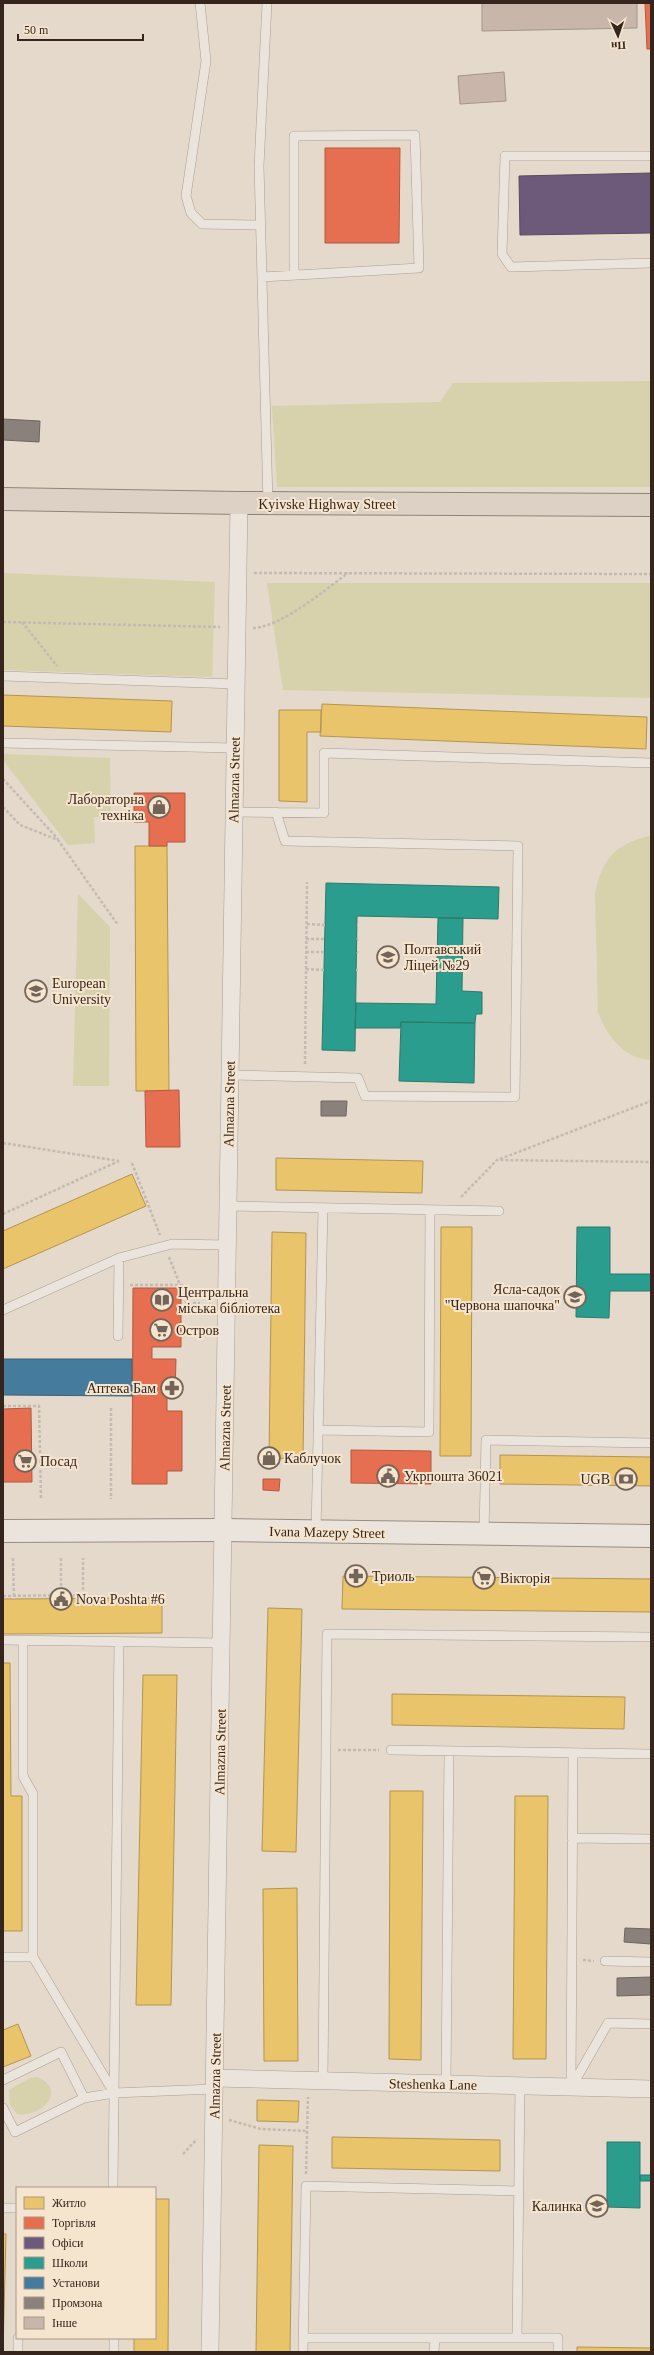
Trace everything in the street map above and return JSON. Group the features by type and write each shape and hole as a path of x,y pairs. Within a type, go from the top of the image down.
{"highway":[{"name":"Kyivske Highway Street","path":"3,499 239,503 651,506"}],"main road":[{"name":"Ivana Mazepy Street","path":"3,1531 223,1530 651,1536"}],"street":[{"name":"Almazna Street","path":"210,2352 239,503"},
{"name":"Steshenka Lane","path":"214,2084 316,2081 651,2089"}],"lane":[{"path":"200,3 206,61 186,196 191,213 202,224 260,226"},
{"path":"267,3 259,166 268,503"},
{"path":"262,277 419,268 415,135 294,136 294,275"},
{"path":"651,156 505,156 502,254 511,267 651,263"},
{"path":"3,676 236,684"},
{"path":"3,743 235,748"},
{"path":"234,812 324,813 324,753 651,764"},
{"path":"230,1075 358,1078 365,1096 515,1097 518,846 285,841 276,812"},
{"path":"228,1206 499,1211"},
{"path":"316,1532 323,1208"},
{"path":"319,1430 429,1432 430,1210"},
{"path":"3,1310 119,1258 165,1246 227,1245"},
{"path":"118,1336 119,1258"},
{"path":"484,1534 486,1440 651,1443"},
{"path":"316,2081 326,1750 327,1634 651,1637"},
{"path":"3,1640 221,1643"},
{"path":"23,1641 23,1776 33,1794 32,1957 114,2093"},
{"path":"114,2187 119,1642"},
{"path":"391,1750 651,1754"},
{"path":"446,2084 448,1751"},
{"path":"571,2087 573,1753"},
{"path":"572,1838 651,1839"},
{"path":"3,1956 32,1957"},
{"path":"605,1961 651,1962"},
{"path":"571,2087 608,2023 651,2024"},
{"path":"3,2080 61,2052 84,2098"},
{"path":"3,2108 15,2132 84,2098 114,2093 214,2084"},
{"path":"517,2338 520,2086"},
{"path":"303,2352 306,2186 519,2191"},
{"path":"3,2208 16,2208"},
{"path":"303,2338 558,2338 558,2352"},
{"path":"434,2352 435,2338"},
{"path":"18,2339 18,2352"},
{"path":"114,2339 114,2352"}],"path":[{"path":"238,573 651,574"},
{"path":"262,628 296,611 348,573"},
{"path":"3,622 237,628"},
{"path":"22,622 67,678"},
{"path":"3,779 58,840 118,925"},
{"path":"3,807 20,825 58,840"},
{"path":"305,1076 307,882"},
{"path":"306,924 325,925"},
{"path":"306,939 324,939"},
{"path":"306,952 324,952"},
{"path":"306,969 324,970"},
{"path":"448,1210 497,1160 651,1101"},
{"path":"3,1143 119,1161 3,1214"},
{"path":"497,1160 651,1162"},
{"path":"132,1163 180,1285"},
{"path":"118,1285 185,1285 186,1303 200,1303"},
{"path":"3,1406 39,1406 41,1498"},
{"path":"110,1408 111,1498"},
{"path":"13,1558 14,1597"},
{"path":"61,1558 61,1599"},
{"path":"3,1596 83,1595 83,1558"},
{"path":"326,1750 391,1750"},
{"path":"572,1960 605,1961"},
{"path":"306,2186 307,2131 316,2081"},
{"path":"225,2120 232,2120 261,2130 307,2131"},
{"path":"183,2154 198,2137"}],"shaded area":[{"path":"651,381 651,487 277,487 272,406 440,402 453,383"},
{"path":"3,573 215,582 212,677 3,670"},
{"path":"267,583 651,583 651,698 283,690"},
{"path":"3,754 110,758 111,817 94,817 95,843 68,845 3,760"},
{"path":"651,836 651,1060 641,1059 624,1050 611,1037 601,1021 598,1012 595,894 602,871 612,854 629,843"},
{"path":"78,894 110,927 109,1086 73,1086"},
{"path":"37,2077 46,2082 50,2089 51,2095 48,2102 35,2112 17,2114 10,2105 9,2090 30,2078"}],"building: Житло":[{"path":"3,695 172,701 171,732 3,726"},
{"path":"322,704 647,717 646,749 320,736"},
{"path":"279,710 321,710 321,732 307,732 307,802 279,801"},
{"path":"135,846 167,846 169,1091 136,1091"},
{"path":"276,1158 423,1161 422,1193 276,1190"},
{"path":"132,1174 146,1206 3,1269 3,1231"},
{"path":"441,1227 472,1227 471,1456 440,1456"},
{"path":"272,1232 306,1233 303,1459 269,1458"},
{"path":"500,1455 651,1457 651,1486 500,1484"},
{"path":"343,1576 651,1579 651,1612 342,1609"},
{"path":"162,1598 162,1633 3,1634 3,1599"},
{"path":"268,1608 302,1609 296,1852 262,1851"},
{"path":"3,1663 10,1663 11,1796 22,1796 22,1931 3,1931"},
{"path":"143,1675 177,1675 171,2005 136,2005"},
{"path":"392,1694 625,1697 624,1729 392,1725"},
{"path":"390,1791 423,1791 421,2060 389,2059"},
{"path":"515,1796 548,1796 546,2059 513,2059"},
{"path":"297,1888 298,2061 264,2061 263,1889"},
{"path":"18,2024 31,2056 3,2067 3,2030"},
{"path":"257,2100 299,2101 298,2122 257,2121"},
{"path":"332,2137 500,2140 500,2171 332,2168"},
{"path":"259,2145 293,2146 290,2352 256,2352"},
{"path":"156,2199 169,2199 168,2352 134,2352 134,2339 156,2339"},
{"path":"3,2234 6,2234 3,2352"},
{"path":"577,2347 651,2348 651,2352 577,2352"}],"building: Торгівля":[{"path":"645,3 651,3 651,49 647,49"},
{"path":"325,148 400,148 399,243 325,243"},
{"name":"Лабораторна техніка","path":"134,793 185,793 185,842 167,842 167,846 149,846 149,822 134,822"},
{"path":"179,1090 180,1147 146,1147 145,1091"},
{"path":"133,1288 181,1288 181,1347 152,1347 152,1359 176,1359 175,1396 167,1396 167,1411 182,1411 182,1471 167,1471 167,1484 132,1484"},
{"path":"31,1408 32,1482 3,1482 3,1409"},
{"path":"351,1450 431,1451 431,1484 351,1483"},
{"path":"263,1479 280,1479 279,1491 263,1490"}],"building: Офіси":[{"path":"651,173 651,233 520,235 519,176"}],"building: Школи":[{"path":"326,883 499,887 498,919 357,916 355,1051 322,1050"},
{"path":"438,918 463,918 462,991 482,992 482,1014 476,1014 475,1023 401,1022 400,1028 355,1028 356,1003 436,1004"},
{"path":"401,1022 475,1023 474,1083 399,1081"},
{"path":"577,1227 610,1227 610,1274 651,1274 651,1291 610,1291 609,1318 576,1317"},
{"path":"607,2142 640,2142 640,2208 607,2207"},
{"path":"640,2175 651,2175 651,2181 640,2181"}],"building: Установи":[{"path":"3,1359 132,1359 132,1396 3,1395"}],"building: Промзона":[{"path":"3,419 40,421 39,442 3,440"},
{"path":"321,1101 347,1101 346,1116 321,1116"},
{"path":"625,1928 651,1929 651,1944 624,1942"},
{"path":"651,1977 651,1995 617,1996 617,1978"}],"building: Інше":[{"path":"482,3 637,3 637,28 482,31"},
{"path":"504,72 506,101 460,104 458,76"}],"place":[{"name":"Лабораторна техніка","path":"159,807"},
{"name":"Полтавський Ліцей №29","path":"388,957"},
{"name":"European University","path":"36,991"},
{"name":"Ясла-садок \"Червона шапочка\"","path":"575,1297"},
{"name":"Центральна міська бібліотека","path":"162,1300"},
{"name":"Остров","path":"161,1330"},
{"name":"Аптека Бам","path":"172,1388"},
{"name":"Каблучок","path":"269,1458"},
{"name":"Посад","path":"25,1461"},
{"name":"Укрпошта 36021","path":"388,1476"},
{"name":"UGB","path":"626,1479"},
{"name":"Триоль","path":"356,1576"},
{"name":"Вікторія","path":"484,1578"},
{"name":"Nova Poshta #6","path":"61,1599"},
{"name":"Калинка","path":"597,2206"}]}
